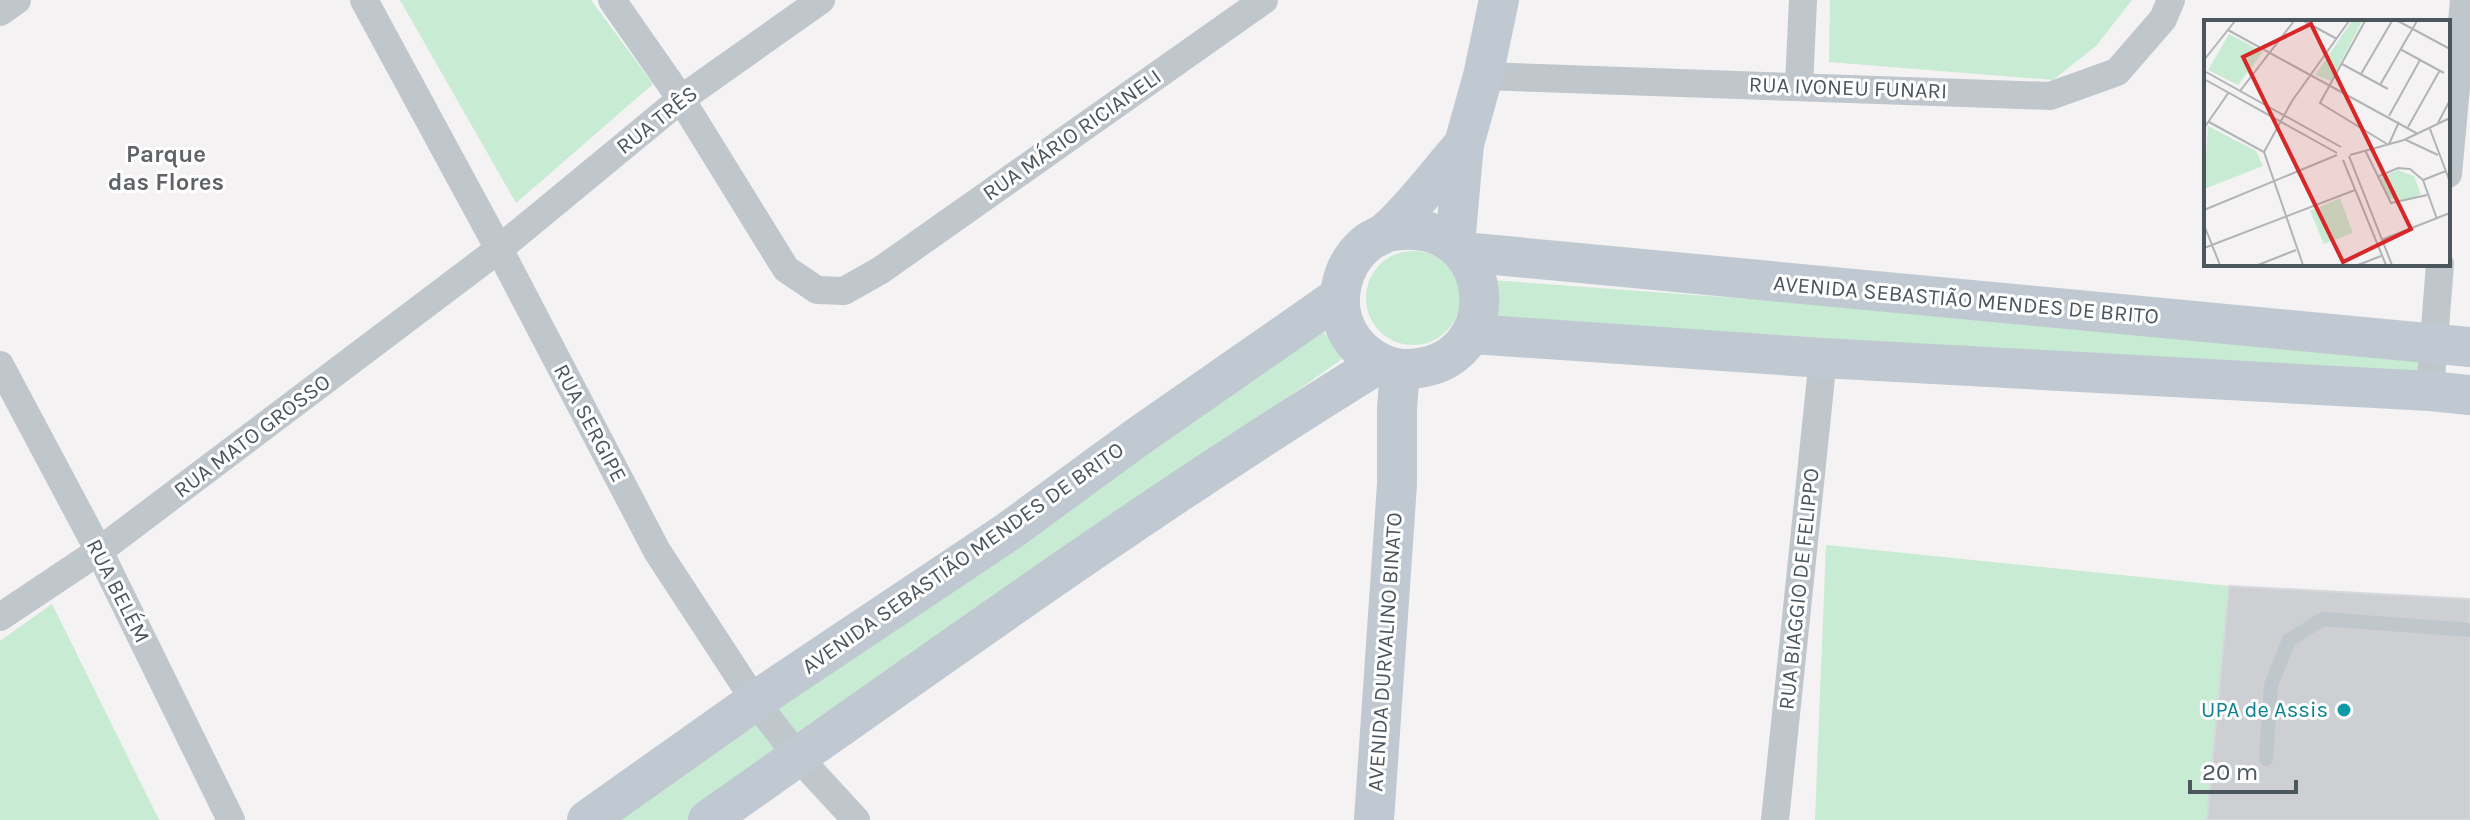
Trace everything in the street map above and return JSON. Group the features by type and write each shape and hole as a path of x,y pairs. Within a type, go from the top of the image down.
{"main road":[{"path":"1459,248 1464,144 1483,76 1499,0"},
{"path":"1387,232 1464,144"},
{"path":"1407,228 1428,232 1459,248 1475,270 1480,291 1479,313 1472,334 1459,350 1442,362 1422,368 1390,366 1363,352 1350,336 1342,316 1340,296 1343,275 1354,257 1368,242 1387,232 1407,228"},
{"name":"AVENIDA SEBASTIÃO MENDES DE BRITO","path":"1459,248 2451,346"},
{"name":"AVENIDA SEBASTIÃO MENDES DE BRITO","path":"587,820 755,701 1009,531 1340,296"},
{"path":"1472,334 1823,358 2470,395"},
{"name":"AVENIDA DURVALINO BINATO","path":"1397,484 1442,362"},
{"path":"708,820 1147,512 1261,436 1390,366"},
{"name":"AVENIDA DURVALINO BINATO","path":"1374,820 1397,484 1390,366"}],"street":[{"path":"0,12 17,0"},
{"name":"RUA SERGIPE","path":"364,0 657,551 755,701 798,757 856,820"},
{"name":"RUA MÁRIO RICIANELI","path":"612,0 681,99 786,269 817,290 844,291 881,270 1264,0"},
{"name":"RUA TRÊS","path":"499,249 681,99 821,0"},
{"path":"1799,86 1803,0"},
{"name":"RUA IVONEU FUNARI","path":"1483,76 2050,96 2117,72 2163,19 2171,0"},
{"path":"2450,152 2464,0"},
{"name":"RUA MATO GROSSO","path":"0,617 99,551 499,249"},
{"path":"2430,391 2451,346 2440,266"},
{"name":"RUA BIAGGIO DE FELIPPO","path":"1775,820 1823,358"},
{"name":"RUA BELÉM","path":"0,365 99,551 231,820"}],"lane":[{"path":"2266,759 2271,685 2289,640 2323,619 2470,630"}],"green space":[{"path":"400,0 591,0 653,84 516,203"},
{"path":"1830,0 2132,0 2096,46 2053,80 1829,62"},
{"path":"1413,251 1431,255 1446,265 1456,280 1460,298 1456,316 1446,331 1431,341 1413,345 1395,341 1380,331 1370,316 1366,298 1370,280 1380,265 1395,255"},
{"path":"1491,280 2426,349 2420,378 1486,318"},
{"path":"1319,325 1342,359 691,820 614,820"},
{"path":"1826,545 2229,586 2207,820 1815,820"},
{"path":"52,604 159,820 0,820 0,641"}],"building":[{"name":"UPA de Assis","path":"2229,586 2470,599 2470,820 2207,820"}],"place":[{"name":"UPA de Assis","path":"2344,710"}],"district":[{"name":"Parque das Flores","path":"166,168"}]}
